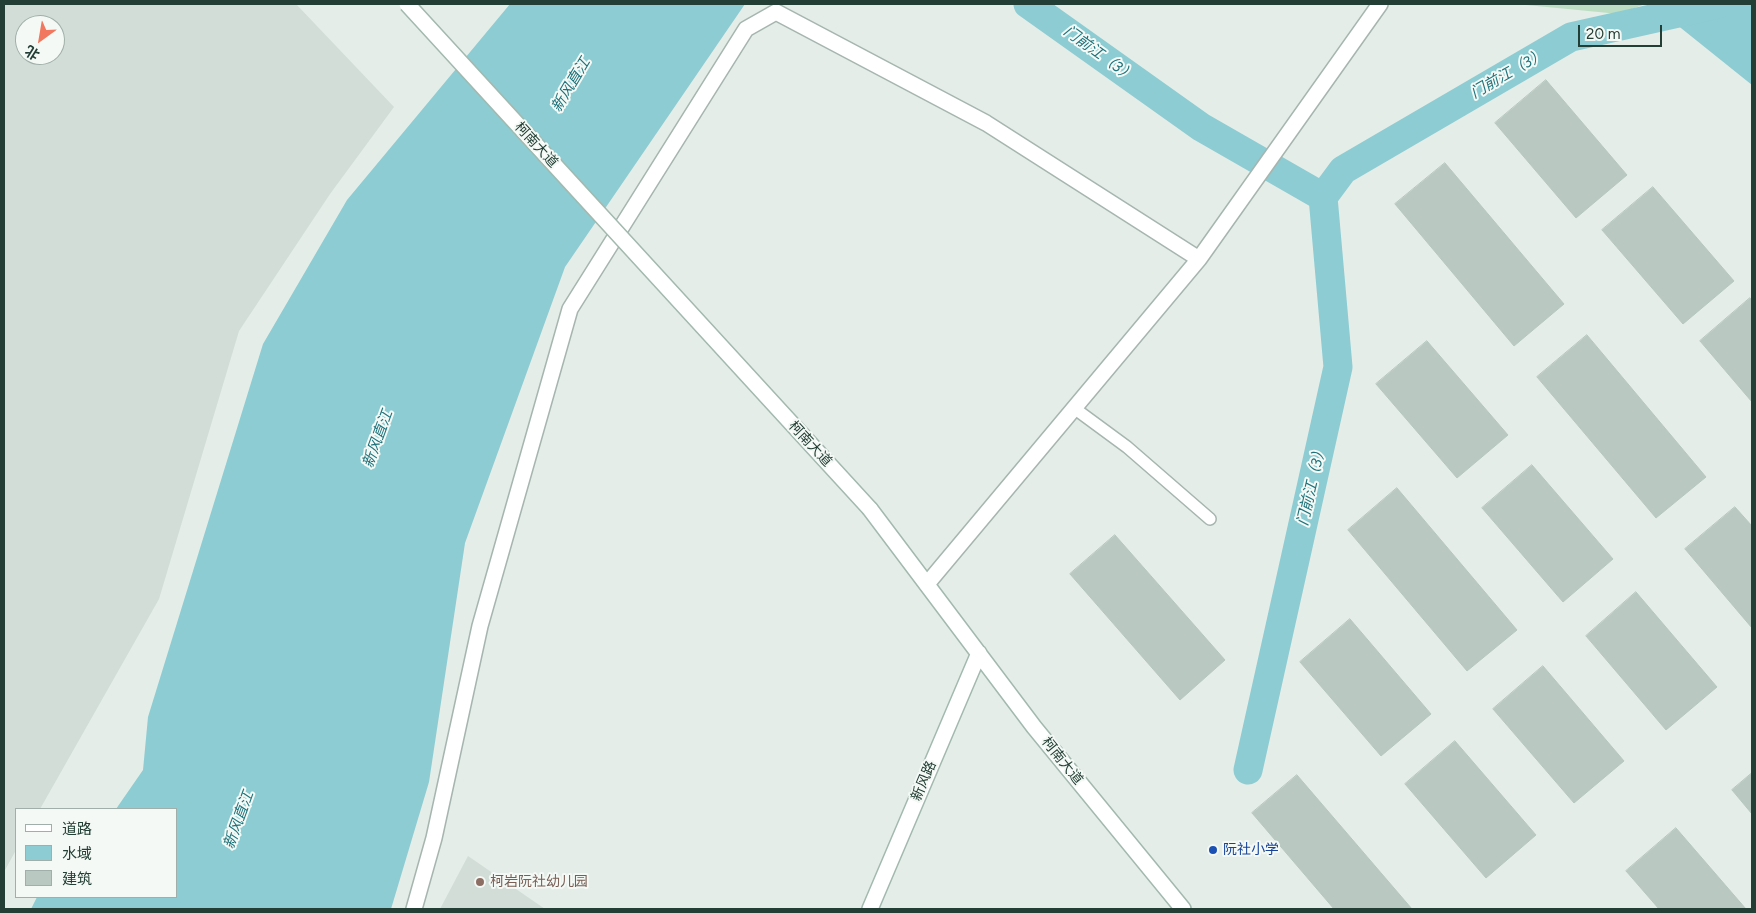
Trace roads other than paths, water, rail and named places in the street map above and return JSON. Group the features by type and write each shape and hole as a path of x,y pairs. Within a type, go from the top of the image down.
{"street":[{"name":"柯南大道","path":"406,4 870,509 1034,727 1179,907"},
{"path":"927,584 1199,259 1380,4"},
{"path":"414,909 434,838 480,626 570,309 746,29 776,12 986,123 1199,259"},
{"name":"新风路","path":"870,909 979,653"}],"lane":[{"path":"1074,408 1127,447 1210,519"}],"water":[{"name":"新风直江","path":"510,4 745,4 565,267 465,543 429,782 391,909 31,909 36,898 178,898 178,808 117,808 143,770 148,717 263,344 347,200"},
{"path":"1651,4 1752,4 1752,85"}],"waterway":[{"name":"门前江（3）","path":"1028,4 1201,127 1323,197"},
{"name":"门前江（3）","path":"1248,770 1338,367 1323,197 1343,170 1571,37 1718,4"}],"place":[{"name":"阮社小学","path":"1213,850"},
{"name":"柯岩阮社幼儿园","path":"480,882"}]}
